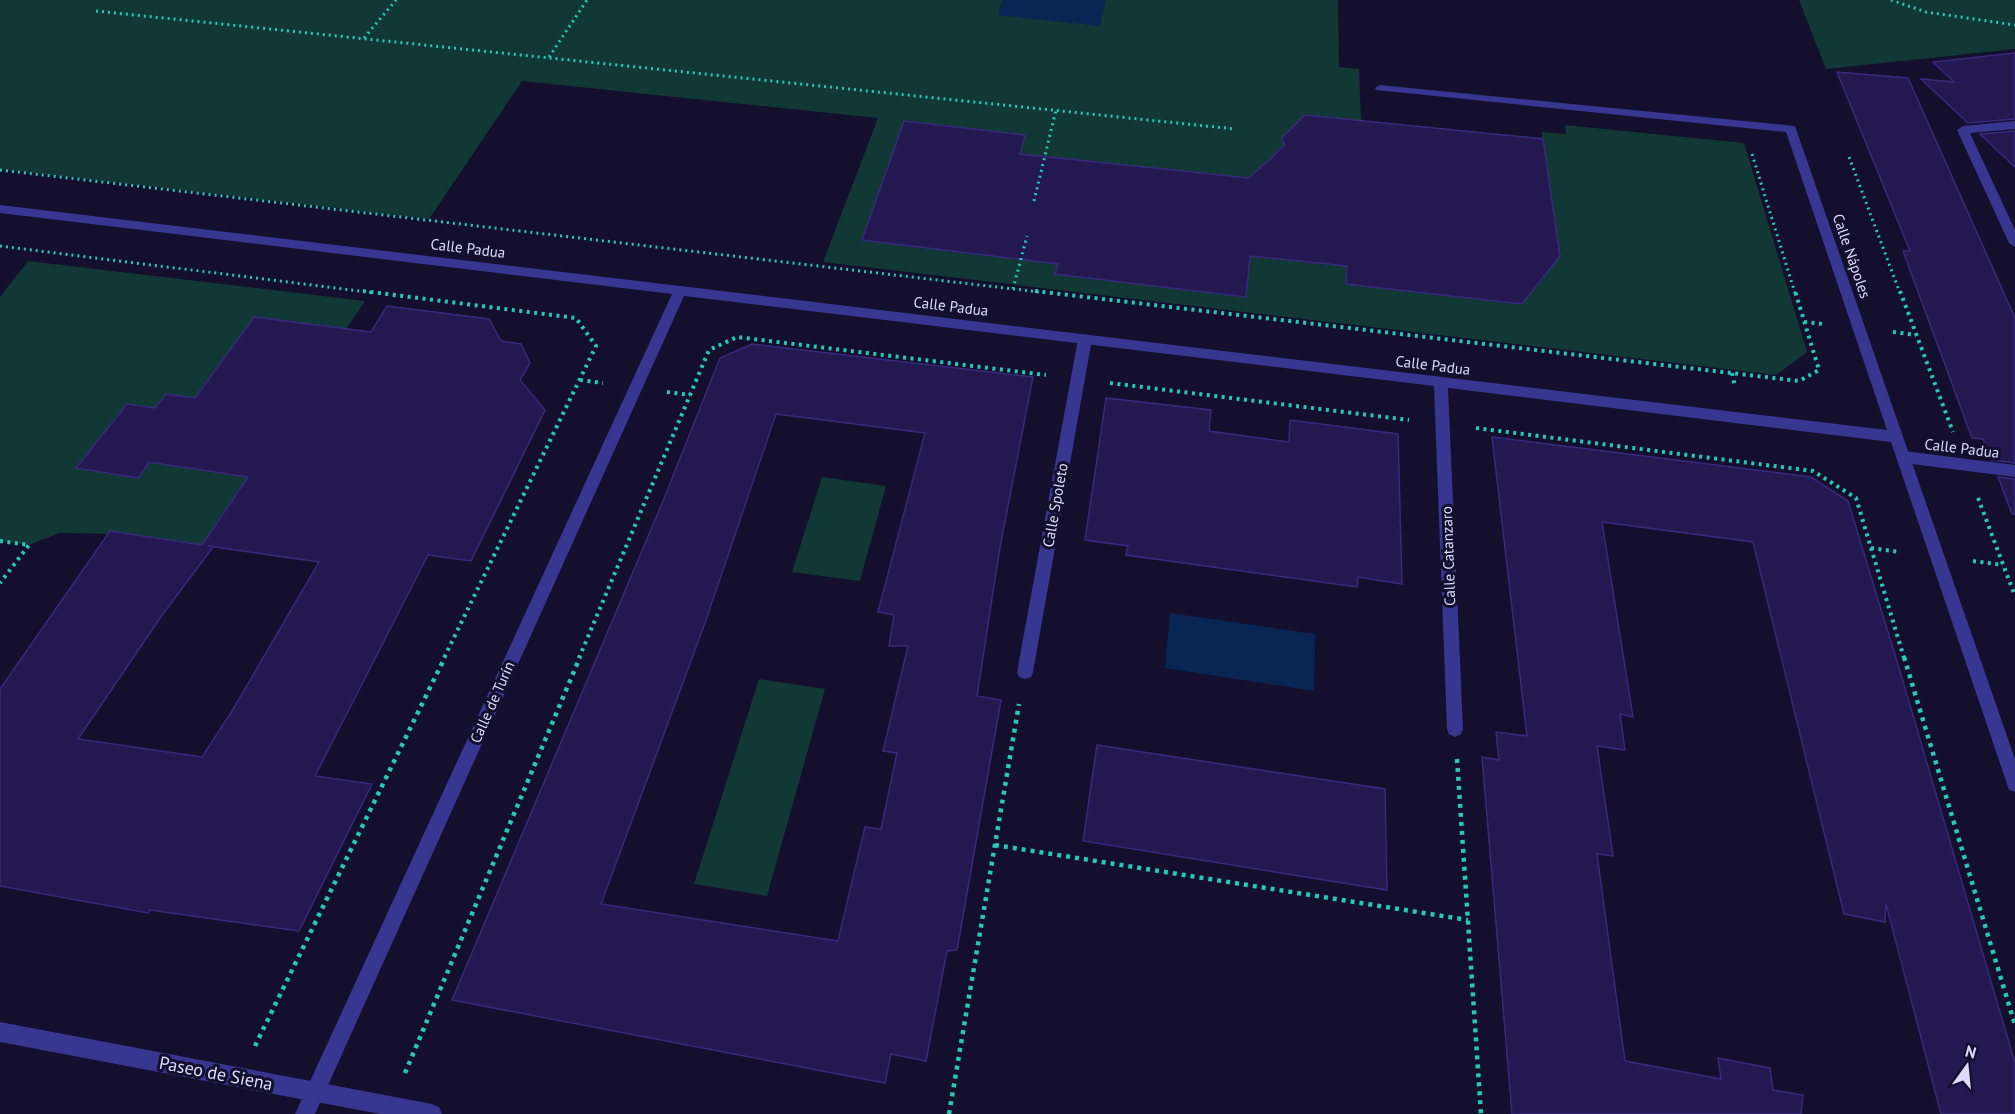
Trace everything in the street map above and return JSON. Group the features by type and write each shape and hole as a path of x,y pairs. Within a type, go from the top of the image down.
{"street":[{"name":"Calle Nápoles","path":"1380,88 1791,129 2015,784"},
{"path":"2015,124 1963,130 2015,243"},
{"name":"Calle Padua","path":"0,209 1897,437"},
{"name":"Calle de Turín","path":"305,1114 680,290"},
{"name":"Calle Spoleto","path":"1025,672 1085,339"},
{"name":"Calle Catanzaro","path":"1441,382 1455,729"},
{"name":"Calle Padua","path":"1904,457 2015,471"},
{"name":"Paseo de Siena","path":"0,1032 432,1114"}],"path":[{"path":"364,39 396,0"},
{"path":"549,57 587,0"},
{"path":"1890,0 1926,12 2015,25"},
{"path":"96,11 1235,129"},
{"path":"1034,201 1056,110"},
{"path":"0,170 1799,381 1819,369 1743,125"},
{"path":"1849,157 2015,596"},
{"path":"1013,289 1027,236"},
{"path":"0,246 576,318 596,346 239,1077"},
{"path":"391,1106 709,350 737,337 1813,471 1856,498 2015,1025"},
{"path":"0,541 29,545 0,583"},
{"path":"949,1114 1025,672"},
{"path":"1455,729 1481,1114"},
{"path":"995,845 1468,920"}],"green space":[{"path":"0,0 1338,0 1339,67 1359,69 1361,121 1542,138 1542,132 1566,134 1565,125 1744,143 1807,352 1776,375 823,262 878,118 522,81 429,219 0,169"},
{"path":"1799,0 2015,0 2015,49 1826,69"},
{"path":"28,261 365,301 202,545 126,534 59,533 29,545 0,541 0,297"},
{"path":"822,477 886,486 860,581 792,572"},
{"path":"759,679 825,689 767,896 694,884"}],"water":[{"path":"1002,0 1106,0 1100,26 998,15"},
{"path":"1170,613 1315,634 1314,691 1165,668"}],"building":[{"path":"2015,53 2015,119 1968,123 1921,79 1954,82 1933,62"},
{"path":"1837,72 1908,78 2015,318 2015,463 1991,460 1983,439 1972,438 1903,251 1910,251"},
{"path":"1305,115 1543,139 1560,256 1522,304 1346,284 1347,266 1250,256 1246,297 1055,274 1058,264 862,240 904,121 1025,135 1020,154 1249,178 1285,145 1282,138"},
{"path":"2015,131 2015,167 1980,134"},
{"path":"387,306 489,319 501,341 521,344 530,363 520,380 545,410 471,561 428,555 315,776 372,784 299,931 150,910 148,913 0,886 0,689 110,531 202,545 248,477 149,462 138,478 76,468 127,404 155,408 166,394 195,398 254,317 371,332","holes":["208,546 319,562 232,711 202,757 78,739 160,618 213,547"]},
{"path":"752,344 1033,377 1000,547 977,696 1001,700 957,950 947,951 926,1061 891,1054 885,1083 452,1000 663,501 720,358","holes":["776,414 925,433 878,612 894,615 889,646 908,646 883,751 897,753 881,829 865,827 838,941 601,904 705,623"]},
{"path":"1106,398 1211,410 1209,431 1289,442 1290,420 1398,434 1402,584 1358,577 1357,587 1126,555 1128,546 1085,540"},
{"path":"1492,437 1811,477 1848,501 2015,1063 2015,1114 1941,1114 1886,904 1885,922 1844,914 1753,542 1602,522 1633,717 1620,714 1625,750 1597,746 1613,856 1597,854 1625,1061 1721,1079 1718,1058 1770,1068 1773,1090 1803,1095 1801,1114 1512,1114 1482,757 1499,760 1496,732 1527,736"},
{"path":"1998,477 2015,479 2015,514 2012,514"},
{"path":"1097,745 1385,789 1387,890 1083,841"}]}
